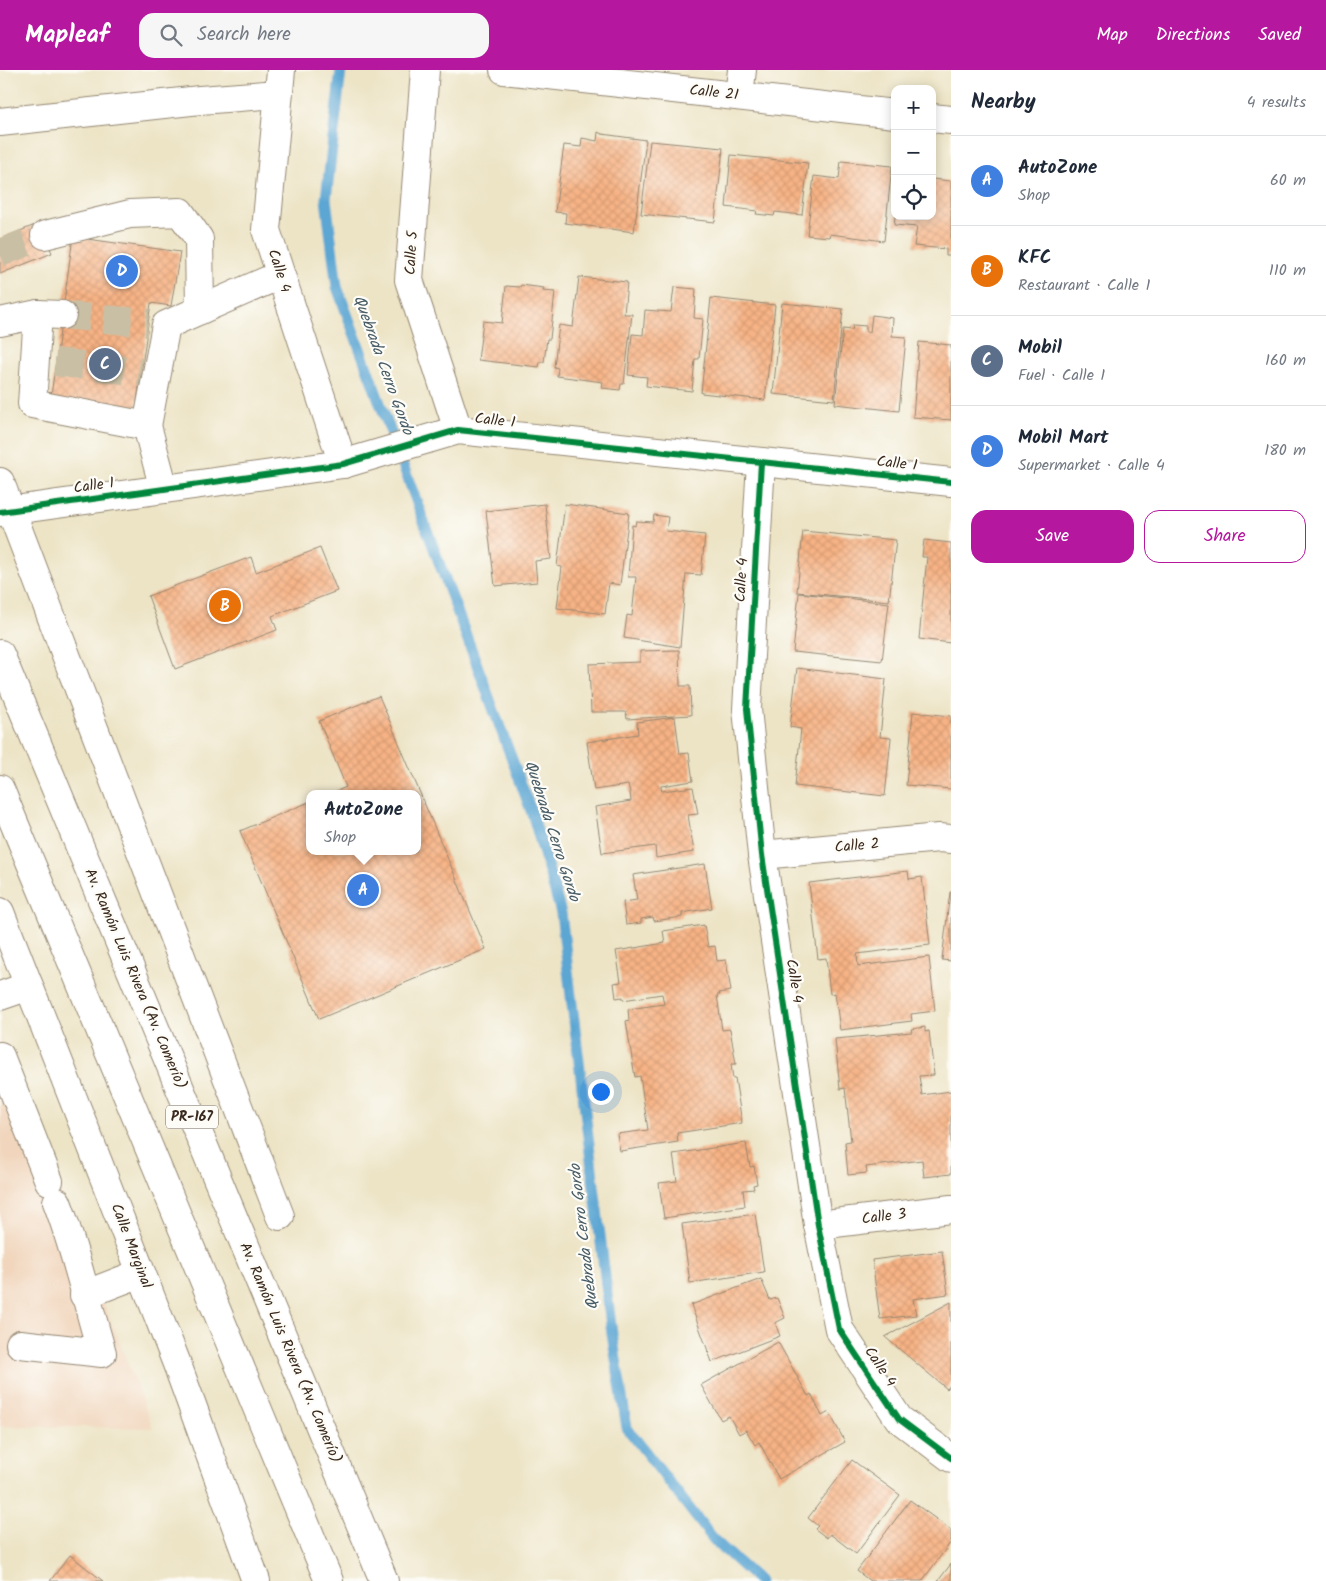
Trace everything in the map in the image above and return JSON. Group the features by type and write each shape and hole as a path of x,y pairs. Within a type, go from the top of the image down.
{"street":[{"name":"Calle 5","path":"425,70 409,280 458,430"},
{"name":"Calle 21","path":"504,70 741,83 891,113"},
{"path":"0,122 200,100 280,82"},
{"name":"Calle 4","path":"280,82 266,230 344,464"},
{"path":"936,118 951,120"},
{"path":"45,235 130,214 180,212 199,240 200,310"},
{"path":"164,489 147,426 149,373 157,324 200,310 280,274"},
{"path":"0,322 50,314 45,361 32,404 147,426"},
{"name":"Calle 1","path":"6,511 344,464 458,430 951,482"},
{"name":"Calle 4","path":"761,462 747,709 762,855 818,1225 839,1329 899,1419 951,1458"},
{"path":"0,482 6,511 280,1216"},
{"name":"Av. Ramón Luis Rivera (Av. Comerío)","path":"0,654 384,1581"},
{"path":"0,789 329,1581"},
{"name":"Calle 2","path":"762,855 939,838 951,839"},
{"name":"Calle Marginal","path":"0,912 180,1373 256,1581"},
{"path":"0,996 29,986"},
{"path":"0,1056 68,1230 84,1295 102,1353 20,1344"},
{"name":"Calle 3","path":"818,1225 951,1209"},
{"path":"84,1295 141,1272"}],"shaded area":[{"path":"0,1038 153,1428 0,1426"}],"building":[{"path":"598,132 646,140 634,232 565,223 566,213 555,212 564,145 581,147 582,138 597,141"},
{"path":"650,141 723,148 715,222 641,214"},
{"path":"731,155 808,163 802,215 775,212 774,216 756,214 757,211 726,207"},
{"path":"841,161 891,166 884,241 830,234 829,237 807,235 814,176 839,179"},
{"path":"936,179 951,181 951,255 946,255 946,249 914,246 917,227 894,225 895,220 936,220"},
{"path":"40,223 52,253 0,274 0,239"},
{"path":"73,237 180,252 171,306 151,303 135,415 50,403"},
{"path":"579,277 627,282 624,314 632,314 624,384 621,384 620,390 602,388 603,382 557,376 558,368 554,367 559,325 573,327"},
{"path":"521,285 544,288 543,291 555,292 550,339 547,339 544,362 540,362 539,367 478,360 483,321 502,323 506,286 520,287"},
{"path":"674,287 696,289 694,318 703,319 699,359 695,359 692,391 646,386 647,377 628,375 632,334 643,335 645,310 671,312"},
{"path":"711,298 775,305 765,400 701,393"},
{"path":"782,303 843,309 834,400 773,394"},
{"path":"872,315 893,318 892,336 906,337 899,411 835,404 843,329 852,330 853,325 866,326 866,332 870,332"},
{"path":"919,342 951,345 951,420 913,417"},
{"path":"545,504 551,559 535,561 537,582 495,586 486,511"},
{"path":"565,504 629,513 620,585 609,583 605,614 557,608 562,567 557,566"},
{"path":"654,515 668,517 666,531 705,535 701,575 686,574 680,647 624,638 627,615 632,616 636,577 628,577 632,525 635,526 636,521 653,522"},
{"path":"803,531 896,540 889,601 797,592"},
{"path":"924,540 951,543 951,643 919,639 927,557 922,557"},
{"path":"320,548 337,591 272,616 277,630 175,669 148,596 251,557 256,572"},
{"path":"799,593 889,603 882,661 793,652"},
{"path":"679,650 680,686 690,686 691,715 627,719 626,712 591,712 589,664 640,662 640,651"},
{"path":"797,668 886,679 880,737 891,738 885,796 795,786 801,729 790,727"},
{"path":"379,696 419,790 339,790 346,787 319,721"},
{"path":"913,712 951,716 951,789 906,785"},
{"path":"675,717 680,754 689,753 693,781 661,786 661,788 662,791 693,787 698,814 688,815 694,852 656,858 655,846 602,853 595,807 631,801 630,792 628,785 594,790 587,742 638,734 637,722"},
{"path":"421,795 486,949 319,1019 240,831 306,803 306,855 421,855"},
{"path":"705,864 712,908 682,913 682,917 654,921 653,917 641,919 641,923 626,925 623,902 637,900 633,875"},
{"path":"908,871 909,879 922,877 930,945 857,954 858,966 929,957 935,1011 911,1014 912,1021 840,1030 835,993 830,994 826,958 818,959 809,883"},
{"path":"951,892 951,961 942,960"},
{"path":"704,925 708,947 715,946 717,961 726,960 731,991 717,995 722,1030 730,1029 736,1064 731,1064 742,1123 677,1133 678,1142 620,1151 617,1134 648,1130 640,1076 635,1077 626,1021 629,1020 628,1009 664,1004 662,994 623,1000 623,997 616,998 614,983 621,982 616,951 665,943 663,931"},
{"path":"925,1027 925,1032 929,1031 934,1075 919,1076 922,1095 951,1091 951,1174 924,1177 922,1160 866,1167 867,1173 848,1175 845,1142 851,1141 845,1088 840,1089 835,1039 912,1032 911,1029"},
{"path":"746,1143 750,1167 754,1166 757,1184 753,1185 754,1189 743,1190 745,1206 664,1218 659,1183 677,1181 673,1154"},
{"path":"755,1214 764,1272 690,1283 682,1224"},
{"path":"942,1251 948,1294 913,1299 916,1315 880,1319 872,1260"},
{"path":"761,1279 770,1300 777,1298 785,1318 775,1323 780,1336 712,1362 691,1305"},
{"path":"951,1302 951,1384 947,1389 885,1337"},
{"path":"778,1342 808,1396 811,1394 822,1416 829,1412 845,1442 779,1479 759,1442 755,1445 746,1430 739,1434 729,1416 721,1420 701,1385"},
{"path":"852,1460 900,1495 856,1554 830,1534 827,1538 815,1529 818,1526 808,1518"},
{"path":"910,1500 951,1530 951,1542 922,1581 870,1581 857,1571"},
{"path":"70,1555 103,1581 50,1581"},
{"path":"951,1564 951,1581 938,1581"}],"waterway":[{"name":"Quebrada Cerro Gordo","path":"341,70 326,199 337,287 533,816 561,913 612,1334 627,1428 714,1540 759,1581"}],"tunnel":[{"path":"0,253 45,235"},
{"path":"62,315 148,323"},
{"path":"55,362 141,372"}],"cycle path":[{"path":"0,512 343,464 458,430 951,482"},
{"path":"761,462 747,709 762,855 818,1225 839,1329 899,1419 951,1458"}],"place":[{"name":"Mobil Mart","path":"122,271"},
{"name":"Mobil","path":"105,364"},
{"name":"KFC","path":"225,606"},
{"name":"AutoZone","path":"363,890"}]}
